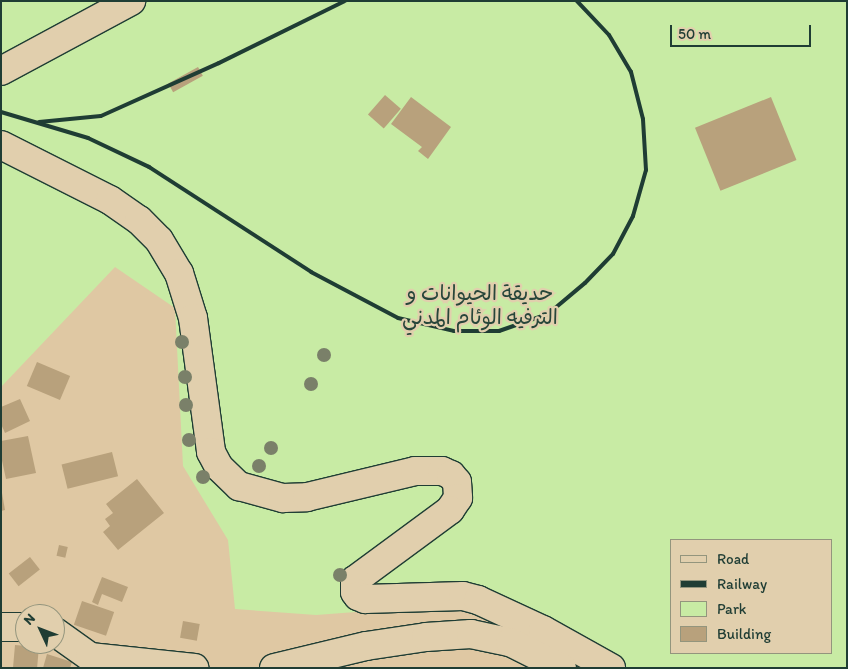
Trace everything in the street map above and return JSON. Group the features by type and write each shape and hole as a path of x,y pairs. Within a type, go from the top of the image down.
{"street":[{"path":"1,71 131,1"},
{"path":"1,145 110,200 139,220 160,240 180,273 193,318 211,452 219,466 240,486 283,498 307,498 415,471 442,471 451,475 457,482 458,498 450,510 355,580 355,592 358,596 364,598 463,596 478,600 543,630 611,668"},
{"path":"1,628 15,627"},
{"path":"274,668 366,646 426,637 471,634 510,642 562,668"},
{"path":"65,639 90,657 194,668"}],"green space":[{"name":"حديقة الحيوانات و الترفيه الوئام المدني","path":"1,1 847,1 847,668 588,668 485,616 462,609 369,611 316,615 235,609 228,540 183,466 175,308 115,267 1,387"}],"building":[{"path":"198,67 203,76 173,92 168,83"},
{"path":"385,95 401,109 384,128 368,115"},
{"path":"411,97 451,127 428,159 418,151 422,147 391,124"},
{"path":"771,97 796,160 720,191 695,128"},
{"path":"37,362 70,376 60,400 27,386"},
{"path":"20,399 30,421 5,433 1,424 1,407"},
{"path":"28,436 36,473 6,479 1,456 1,441"},
{"path":"112,452 118,476 68,489 62,465"},
{"path":"137,479 164,513 118,550 103,532 110,526 105,519 113,513 106,504"},
{"path":"1,494 5,510 1,511"},
{"path":"59,545 68,547 65,558 57,556"},
{"path":"30,557 40,570 19,586 9,574"},
{"path":"102,577 128,587 122,602 102,594 98,605 92,602"},
{"path":"82,601 114,612 106,636 74,625"},
{"path":"183,621 200,624 197,641 180,638"},
{"path":"15,645 15,654 38,654 37,668 13,667"},
{"path":"47,654 72,662 70,668 43,668"}],"railway":[{"path":"39,122 101,116 219,63 345,1"},
{"path":"1,112 88,138 149,167 311,272 398,318 454,331 499,331 548,314 585,283 613,254 633,216 646,170 643,119 631,72 609,35 577,1"}]}
